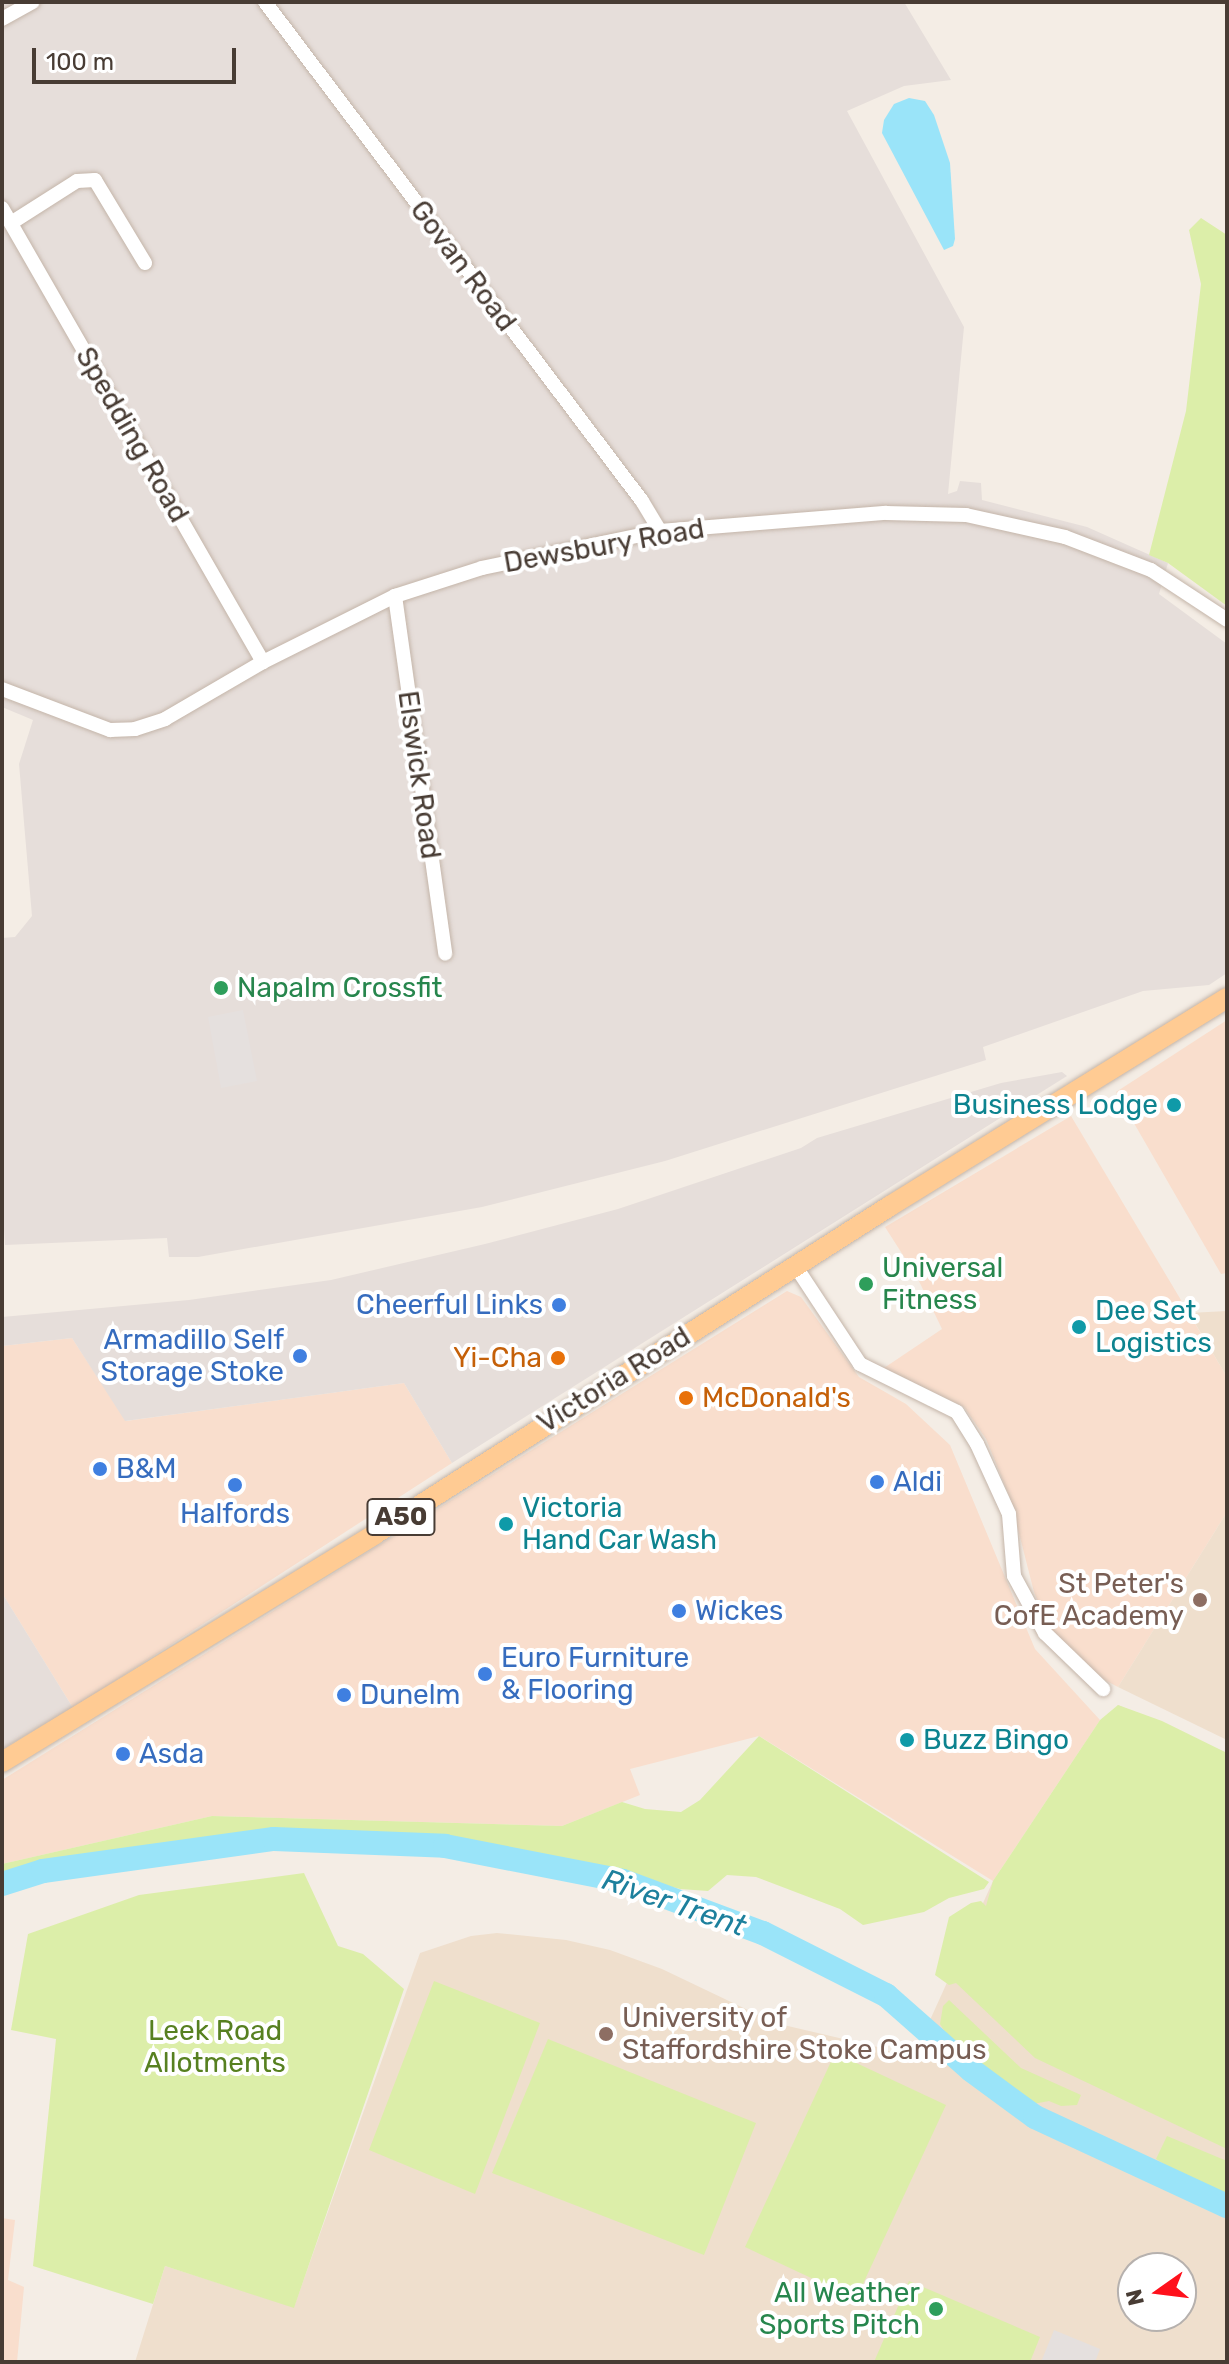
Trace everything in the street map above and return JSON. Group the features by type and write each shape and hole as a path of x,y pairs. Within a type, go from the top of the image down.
{"main road":[{"name":"Victoria Road","path":"2,1762 375,1534 1227,998"}],"street":[{"path":"2,19 33,2"},
{"name":"Govan Road","path":"265,2 642,501 660,531"},
{"path":"11,223 77,181 95,180 145,263"},
{"name":"Spedding Road","path":"2,208 263,662"},
{"name":"Dewsbury Road","path":"2,689 110,730 135,729 165,719 263,662 395,596 482,568 660,531 886,513 966,515 1016,523 1107,551 1151,570 1227,620"},
{"name":"Elswick Road","path":"395,596 445,954"},
{"path":"796,1267 860,1364 957,1412 977,1444 1009,1514 1014,1576 1045,1633 1103,1689"}],"shaded area":[{"path":"2,2 904,2 951,80 904,86 847,111 964,327 948,494 957,491 960,481 981,483 982,500 1087,527 1168,563 1159,594 1227,644 1227,973 1209,985 1143,991 983,1047 986,1060 665,1161 482,1207 198,1257 169,1257 167,1238 5,1245 2,1198 2,938 15,937 32,916 19,764 33,720 2,707"},
{"name":"Napalm Crossfit","path":"243,1010 257,1081 221,1088 208,1017"},
{"path":"1227,1020 1227,1273 1221,1274 1116,1092"},
{"path":"1062,1072 1067,1076 452,1463 404,1383 125,1421 72,1338 2,1346 2,1317 189,1300 331,1280 618,1209 801,1148 817,1138 1001,1083"},
{"path":"1071,1116 1227,1377 1227,1512 1118,1687 1091,1673 1049,1631 1034,1592 1010,1498 986,1439 964,1407 884,1368 942,1329 917,1277 885,1227"},
{"path":"787,1291 801,1297 859,1377 906,1404 950,1445 1035,1649 1100,1720 993,1881 759,1736 630,1769 640,1795 562,1826 212,1816 2,1864 2,1780"},
{"path":"1227,1311 1227,1377 1189,1313"},
{"path":"72,1338 126,1421 404,1383 452,1463 73,1708 2,1593 2,1346"},
{"name":"St Peter's CofE Academy","path":"1227,1512 1227,1740 1118,1687"},
{"path":"2,1593 73,1708 2,1749"},
{"name":"University of Staffordshire Stoke Campus","path":"1118,1705 1227,1753 1227,2362 135,2362 165,2266 294,2307 420,1953 471,1936 497,1933 566,1940 610,1950 662,1969 775,2023 882,2048 911,2062 993,1881"},
{"path":"2,2218 15,2220 8,2280 24,2287 17,2362 2,2362"},
{"path":"1054,2330 1100,2349 1095,2362 1041,2362"}],"green space":[{"path":"1201,218 1227,235 1227,606 1168,563 1149,555 1186,411 1201,284 1189,230"},
{"path":"1118,1705 1162,1721 1227,1753 1227,2149 1035,2058 956,1983 949,1985 935,1975 949,1917 971,1903 981,1901 986,1906 993,1881 1100,1720"},
{"path":"759,1736 989,1882 984,1889 949,1898 924,1912 863,1925 840,1909 756,1877 727,1875 708,1891 680,1889 578,1862 439,1840 353,1833 267,1833 208,1838 48,1865 2,1877 2,1864 212,1816 562,1826 622,1802 645,1809 681,1812 700,1800"},
{"name":"Leek Road Allotments","path":"304,1873 338,1946 363,1954 404,1989 294,2308 165,2266 153,2304 33,2266 56,2039 11,2030 28,1934 139,1895"},
{"path":"434,1981 540,2023 475,2194 369,2150"},
{"path":"949,2000 1021,2068 1081,2095 1077,2105 1061,2106 1049,2101 1033,2104 985,2073 954,2046 940,2024 943,2006"},
{"path":"548,2039 756,2123 704,2255 492,2173"},
{"path":"835,2053 946,2105 856,2299 745,2247"},
{"path":"1167,2136 1227,2161 1227,2203 1156,2159"},
{"name":"All Weather Sports Pitch","path":"909,2281 1040,2337 1030,2362 874,2362"}],"water":[{"path":"909,98 925,101 934,115 950,163 955,239 953,246 944,250 882,133 884,120 894,104"}],"waterway":[{"name":"River Trent","path":"2,1884 43,1871 274,1839 445,1846 623,1881 763,1933 886,1995 971,2070 1035,2117 1227,2206"}],"place":[{"name":"Napalm Crossfit","path":"221,988"},
{"name":"Business Lodge","path":"1174,1105"},
{"name":"Universal Fitness","path":"866,1284"},
{"name":"Cheerful Links","path":"559,1305"},
{"name":"Dee Set Logistics","path":"1079,1327"},
{"name":"Armadillo Self Storage Stoke","path":"300,1356"},
{"name":"Yi-Cha","path":"558,1358"},
{"name":"McDonald's","path":"686,1398"},
{"name":"B&M","path":"100,1469"},
{"name":"Aldi","path":"877,1482"},
{"name":"Halfords","path":"235,1485"},
{"name":"Victoria Hand Car Wash","path":"506,1524"},
{"name":"St Peter's CofE Academy","path":"1200,1600"},
{"name":"Wickes","path":"679,1611"},
{"name":"Euro Furniture & Flooring","path":"485,1674"},
{"name":"Dunelm","path":"344,1695"},
{"name":"Buzz Bingo","path":"907,1740"},
{"name":"Asda","path":"123,1754"},
{"name":"University of Staffordshire Stoke Campus","path":"606,2034"},
{"name":"All Weather Sports Pitch","path":"936,2309"}]}
